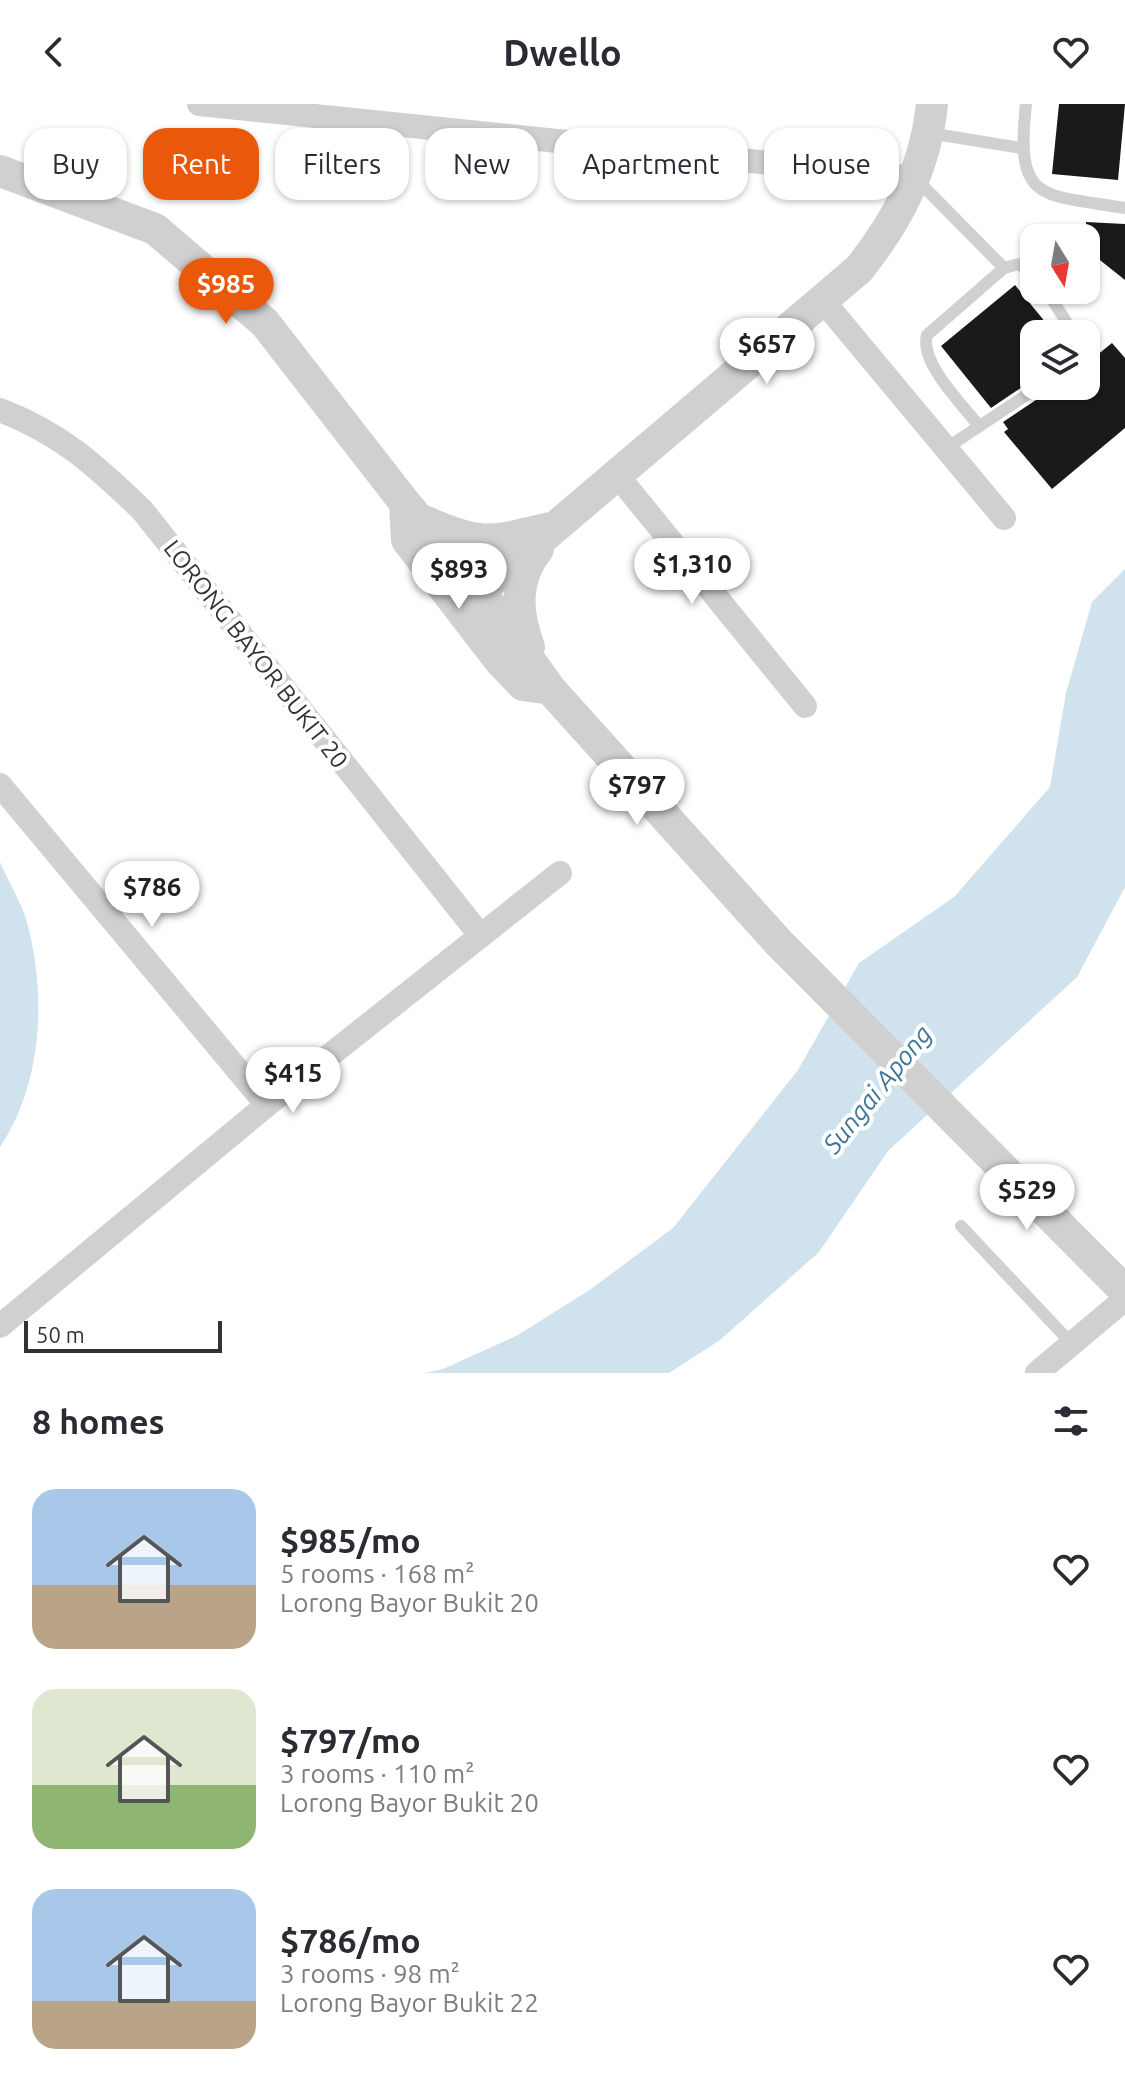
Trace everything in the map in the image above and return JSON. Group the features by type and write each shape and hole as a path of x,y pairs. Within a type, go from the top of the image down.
{"street":[{"path":"199,104 915,178"},
{"path":"480,591 824,302 859,269 889,231 915,178 931,119"},
{"path":"0,171 155,229 265,323 412,511 480,591 545,681 780,944 1125,1291"},
{"path":"824,302 948,447 1004,518"},
{"name":"LORONG BAYOR BUKIT 20","path":"0,410 30,422 89,459 142,510 480,935"},
{"path":"617,475 805,706"},
{"path":"412,511 464,538 484,542 555,527"},
{"path":"412,511 407,540 500,661 523,685 545,681"},
{"path":"545,681 520,623 518,604 524,566 555,527"},
{"path":"0,785 267,1105"},
{"path":"0,1326 267,1105 560,873"},
{"path":"1037,1373 1125,1299"}],"lane":[{"path":"1026,104 1021,148 1029,178 1046,195 1125,208"},
{"path":"931,119 1021,148"},
{"path":"915,178 1004,268"},
{"path":"979,426 932,364 924,346 927,335 1004,268 1020,265"},
{"path":"948,447 1020,399"},
{"path":"961,1226 1072,1344"}],"water":[{"name":"Sungai Apong","path":"1125,569 1125,887 1077,977 888,1151 819,1252 720,1340 669,1373 425,1373 443,1369 518,1335 591,1289 673,1228 798,1070 859,963 954,897 1050,787 1066,693 1092,602"},
{"path":"0,862 26,919 37,976 38,1006 33,1066 14,1122 0,1147"}],"building":[{"path":"1059,104 1125,104 1118,180 1052,174"},
{"path":"1086,222 1125,224 1125,280 1100,260 1100,224"},
{"path":"1015,285 1020,291 1020,304 1031,304 1044,320 1020,320 1020,388 991,408 941,346"},
{"path":"1112,343 1125,358 1125,428 1052,489 1004,432 1008,429 1003,422 1036,400 1100,400 1100,353"}]}
